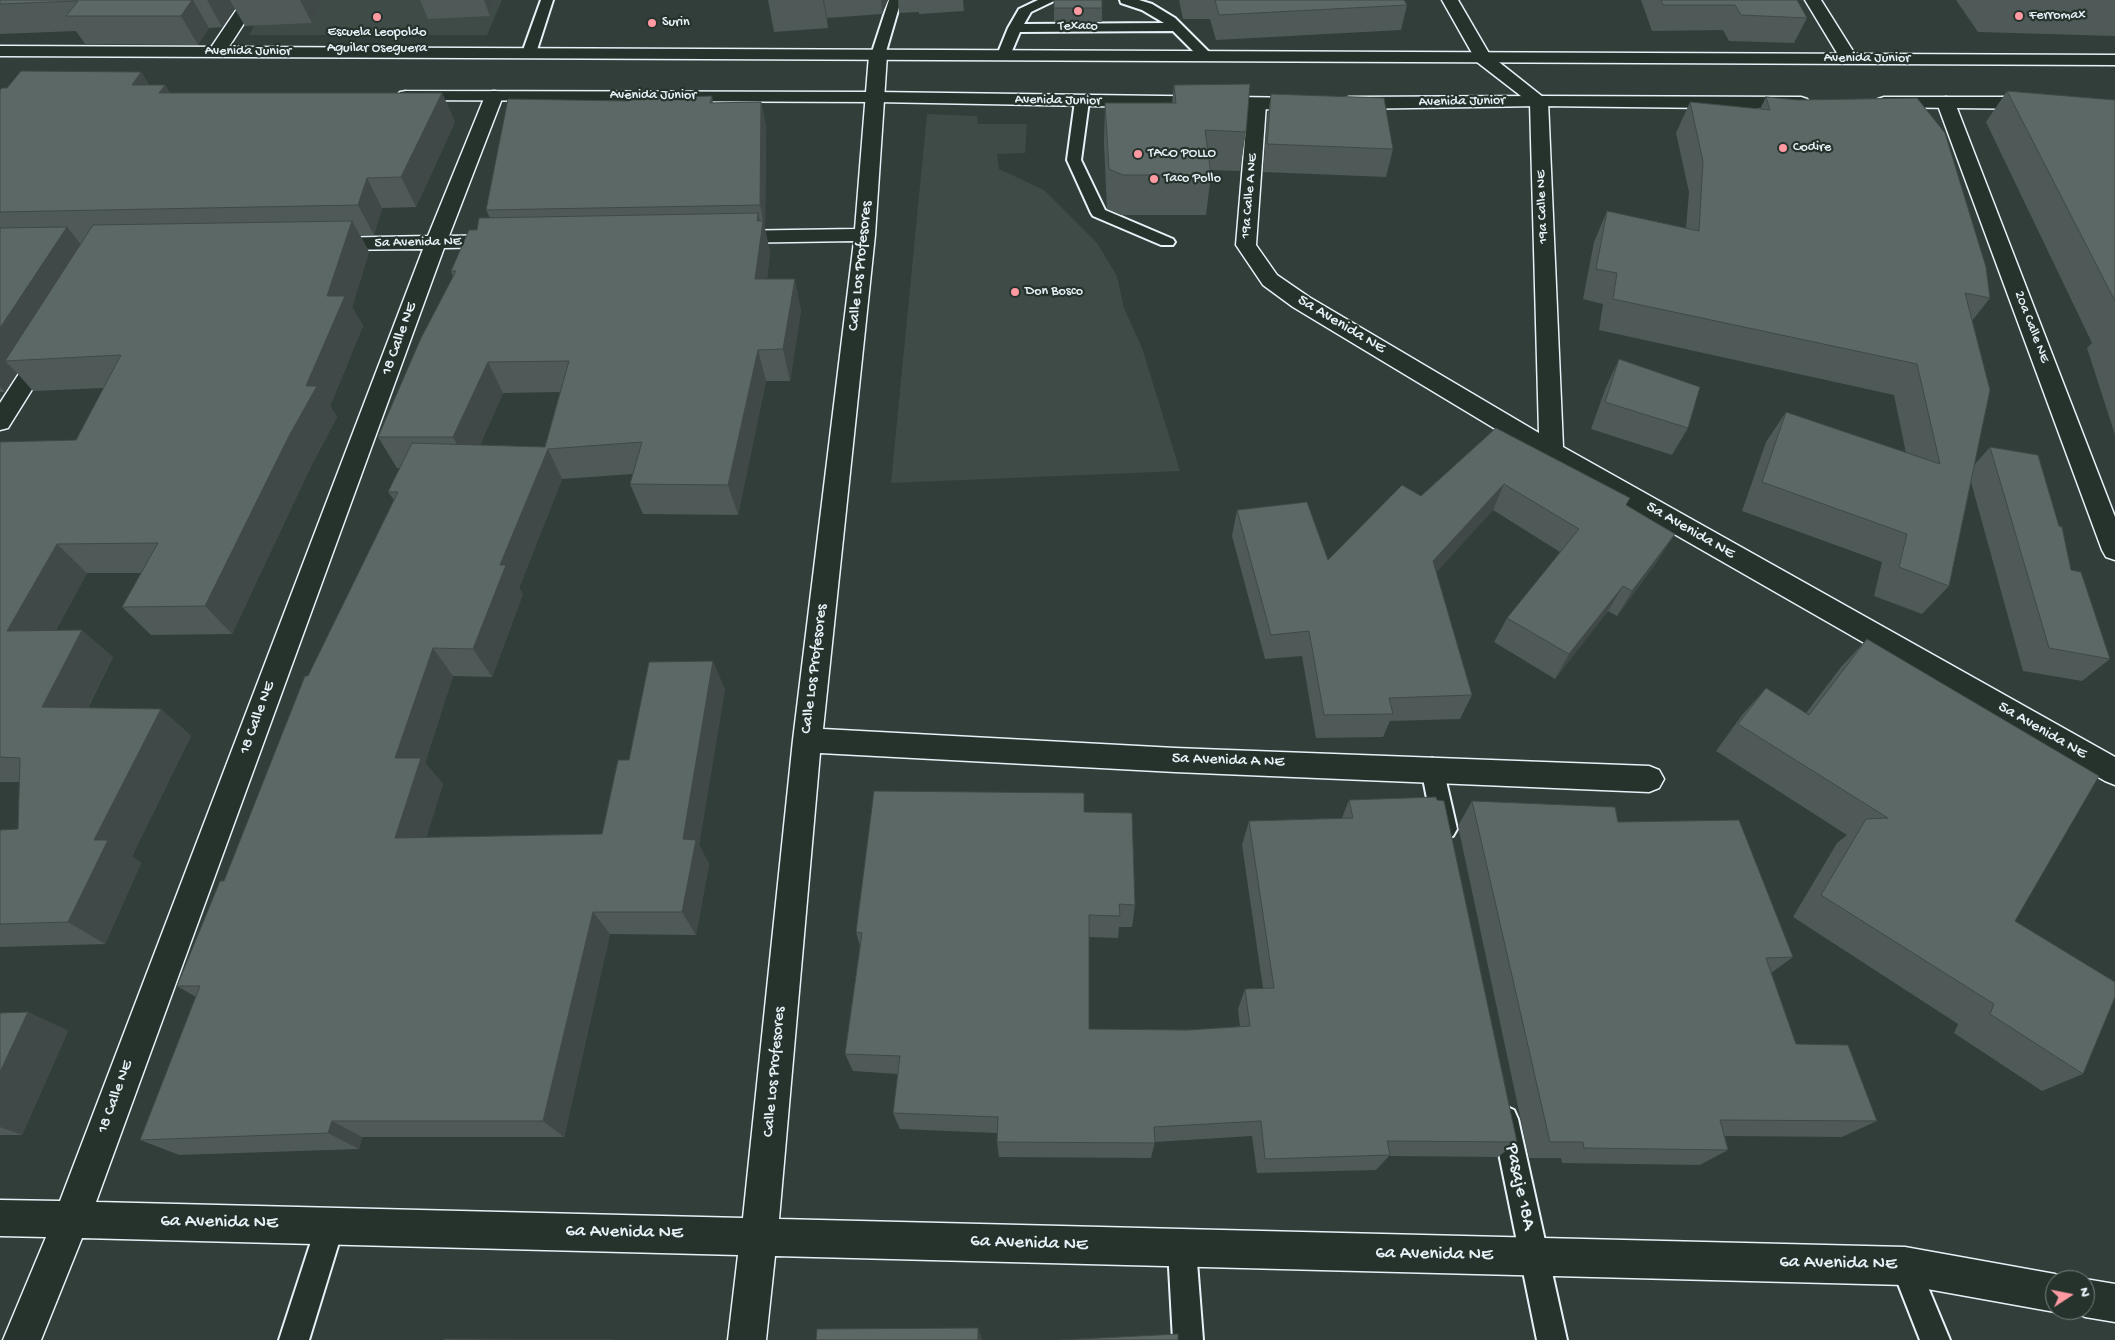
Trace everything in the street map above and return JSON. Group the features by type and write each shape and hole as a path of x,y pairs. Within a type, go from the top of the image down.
{"street":[{"path":"217,52 251,0"},
{"path":"1450,0 1483,58 1539,101"},
{"path":"1813,0 1849,59"},
{"name":"Avenida Junior","path":"0,51 2115,60"},
{"name":"Calle Los Profesores","path":"747,1340 759,1237 807,740 865,235 878,55"},
{"name":"Avenida Junior","path":"384,96 876,97 1257,104 1539,101 1817,103"},
{"name":"18 Calle NE","path":"22,1340 71,1220 436,242 494,96"},
{"name":"19a Calle NE","path":"1539,101 1551,450"},
{"path":"1867,103 2056,103"},
{"name":"20a Calle NE","path":"1946,103 2115,550"},
{"name":"19a Calle A NE","path":"1257,104 1246,245 1270,280"},
{"path":"705,238 865,235"},
{"name":"5a Avenida NE","path":"307,244 516,241"},
{"name":"5a Avenida NE","path":"1270,280 1301,302 1589,474 2115,772"},
{"path":"0,422 57,331"},
{"name":"5a Avenida A NE","path":"807,740 1175,760 1432,768 1649,779"},
{"name":"6a Avenida NE","path":"0,1218 1906,1266 2045,1290"},
{"path":"2095,1300 2115,1303"}],"lane":[{"path":"529,53 547,0"},
{"name":"Calle Los Profesores","path":"878,55 895,0"},
{"path":"1004,55 1014,28 1026,9 1050,0"},
{"path":"1126,0 1147,7 1177,27 1206,56"},
{"path":"1014,28 1177,27"},
{"path":"1082,102 1074,160 1099,213 1167,242"},
{"path":"1432,768 1450,856"},
{"name":"Pasaje 18A","path":"1499,1091 1552,1340"},
{"path":"294,1340 330,1226"},
{"path":"1182,1249 1188,1340"},
{"path":"1906,1266 1935,1340"}],"shaded area":[{"name":"Escuela Leopoldo Aguilar Oseguera","path":"268,0 502,0 487,35 249,35"},
{"name":"Don Bosco","path":"927,114 977,116 978,124 1027,124 1025,153 997,154 999,169 1044,190 1097,243 1117,276 1124,308 1142,348 1180,471 891,483"}],"building":[{"path":"0,0 192,0 181,16 66,16 78,1 0,4"},
{"path":"1054,0 1102,0 1102,8 1054,8"},
{"path":"1215,0 1404,0 1407,5 1219,15"},
{"path":"1661,0 1797,0 1807,18 1741,15 1735,5 1663,5"},
{"path":"21,71 141,72 132,85 165,85 159,93 442,93 401,177 367,178 358,205 0,212 0,90 7,88"},
{"path":"1250,84 1246,132 1205,130 1211,175 1123,175 1109,169 1105,103 1176,103 1174,85"},
{"path":"2007,91 2115,100 2115,301"},
{"path":"1271,94 1384,98 1393,149 1267,144"},
{"path":"712,96 710,103 761,102 760,205 486,210 508,99 627,101 628,99"},
{"path":"1766,97 1798,100 1917,98 1945,133 1986,267 1990,298 1965,293 1990,390 1949,586 1899,567 1907,534 1762,482 1786,412 1940,464 1917,364 1613,299 1617,273 1596,269 1607,211 1699,231 1703,161 1690,102 1770,110"},
{"path":"758,213 757,221 763,221 755,279 795,279 783,349 758,350 728,485 630,484 642,442 548,449 500,565 506,565 473,649 433,648 395,758 421,758 395,838 602,834 618,760 629,760 649,662 713,661 683,839 696,840 682,912 593,912 543,1121 332,1121 328,1133 140,1140 200,986 177,986 220,881 224,881 305,676 308,676 398,492 388,492 412,443 545,447 569,361 488,362 453,437 378,437 421,338 456,271 451,271 469,230 477,230 479,218"},
{"path":"352,221 327,296 345,296 306,386 317,386 289,436 205,606 122,607 158,543 57,544 7,631 82,630 42,707 161,709 94,840 108,840 68,922 0,924 0,830 18,829 20,758 0,757 0,442 76,440 121,355 5,361 93,225"},
{"path":"67,227 0,328 0,228"},
{"path":"1619,359 1700,387 1688,428 1605,402"},
{"path":"1496,428 1630,498 1626,505 1675,534 1632,591 1623,586 1569,654 1507,618 1579,529 1504,484 1433,561 1472,695 1389,698 1393,714 1324,715 1309,631 1271,635 1237,510 1307,502 1328,560 1402,485 1421,496"},
{"path":"1990,447 2038,455 2059,526 2062,527 2071,570 2081,572 2110,659 2049,648"},
{"path":"1867,639 2099,776 2015,921 2115,982 2115,997 2083,1074 1990,1014 1994,1004 1821,895 1866,819 1888,818 1738,724 1766,688 1809,715"},
{"path":"874,791 1084,793 1084,812 1132,813 1135,905 1119,904 1120,916 1089,915 1089,1029 1188,1030 1250,1026 1245,989 1274,988 1249,821 1353,818 1349,800 1436,797 1437,800 1444,801 1517,1142 1387,1141 1390,1155 1265,1159 1261,1121 1154,1127 1155,1143 997,1142 998,1117 893,1113 900,1056 845,1054 862,933 856,932"},
{"path":"1472,801 1615,807 1618,822 1739,820 1793,957 1766,958 1796,1044 1848,1045 1877,1121 1720,1120 1728,1150 1584,1148 1583,1142 1550,1142"},
{"path":"28,1012 0,1072 0,1013"},
{"path":"978,1328 978,1340 816,1340 817,1329"},
{"path":"1178,1334 1178,1340 1060,1340"},
{"path":"445,1339 613,1340 444,1340"}],"place":[{"name":"Texaco","path":"1078,11"},
{"name":"Ferromax","path":"2019,16"},
{"name":"Escuela Leopoldo Aguilar Oseguera","path":"377,17"},
{"name":"Surin","path":"652,23"},
{"name":"Codire","path":"1783,148"},
{"name":"TACO POLLO","path":"1138,154"},
{"name":"Taco Pollo","path":"1154,179"},
{"name":"Don Bosco","path":"1015,292"}]}
